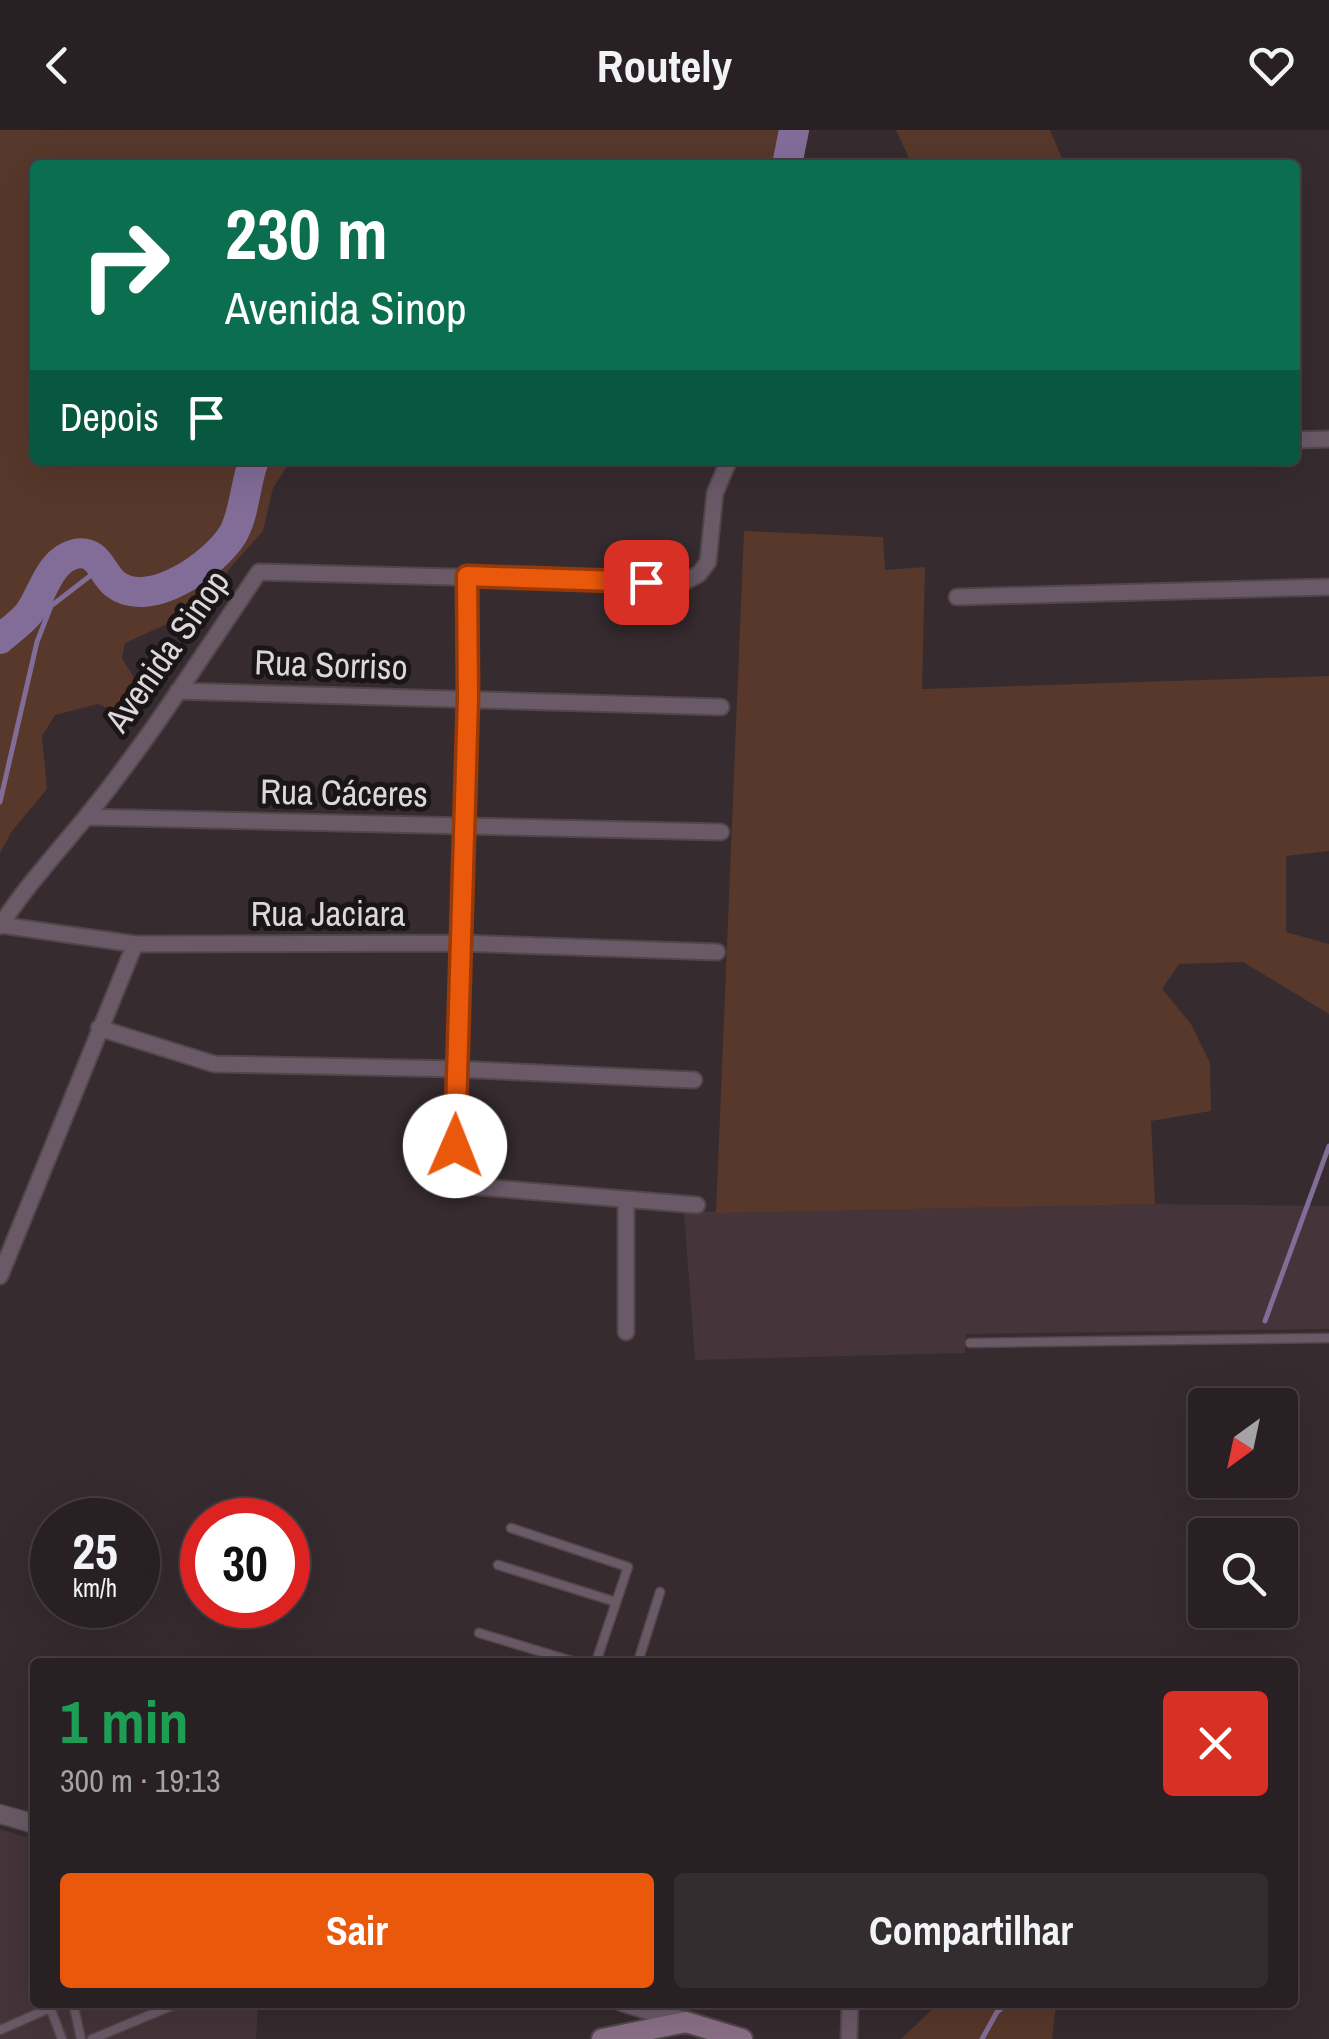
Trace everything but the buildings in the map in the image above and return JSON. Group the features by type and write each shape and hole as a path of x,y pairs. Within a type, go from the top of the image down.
{"main road":[{"path":"602,2039 694,2029 742,2039"}],"street":[{"path":"1300,440 1329,439"},
{"name":"Avenida Sinop","path":"0,926 42,866 86,817 259,572 682,582 693,578 708,562 715,493 727,465"},
{"path":"467,576 468,698 455,1186 696,1205"},
{"path":"957,597 1329,587"},
{"name":"Rua Sorriso","path":"178,691 722,707"},
{"name":"Rua Cáceres","path":"86,817 721,832"},
{"name":"Rua Jaciara","path":"0,926 135,944 459,943 717,952"},
{"path":"0,1276 135,944"},
{"path":"99,1028 214,1064 456,1069 694,1080"},
{"path":"626,1201 626,1332"},
{"path":"0,1814 30,1823"},
{"path":"638,2008 694,2029"},
{"path":"849,2039 850,2008"}],"lane":[{"path":"970,1342 1329,1338"},
{"path":"511,1528 628,1566 597,1658"},
{"path":"498,1564 616,1602"},
{"path":"639,1658 660,1592"},
{"path":"479,1633 561,1658"},
{"path":"0,2030 43,2008"},
{"path":"50,2008 62,2039"},
{"path":"74,2008 81,2039"},
{"path":"92,2039 167,2008"}],"shaded area":[{"path":"0,130 794,130 788,160 30,160 30,465 288,465 273,488 263,531 229,569 220,588 209,599 187,604 175,612 167,624 125,643 122,658 137,683 135,704 123,714 98,704 55,715 42,736 47,789 12,831 0,853"},
{"path":"896,130 1050,130 1063,160 910,160"},
{"path":"744,531 883,537 885,570 925,567 922,689 1329,676 1329,851 1286,856 1286,932 1329,944 1329,1014 1243,962 1179,964 1162,989 1191,1024 1210,1063 1211,1111 1151,1121 1155,1204 716,1213"},
{"path":"1155,1204 1329,1206 1329,1329 966,1334 965,1353 695,1360 684,1212"},
{"path":"0,1829 30,1838 30,2008 258,2008 256,2039 0,2039"},
{"path":"934,2008 1055,2008 1052,2039 901,2039"}],"waterway":[{"path":"788,160 794,130"},
{"path":"0,639 29,613 66,557 83,553 95,558 115,584 129,591 163,588 197,570 233,534 253,465"},
{"path":"0,802 37,642 51,606 103,566"},
{"path":"1265,1321 1329,1146"},
{"path":"982,2039 1002,2008"}],"route":[{"path":"455,1146 468,698 467,576 646,582"}]}
